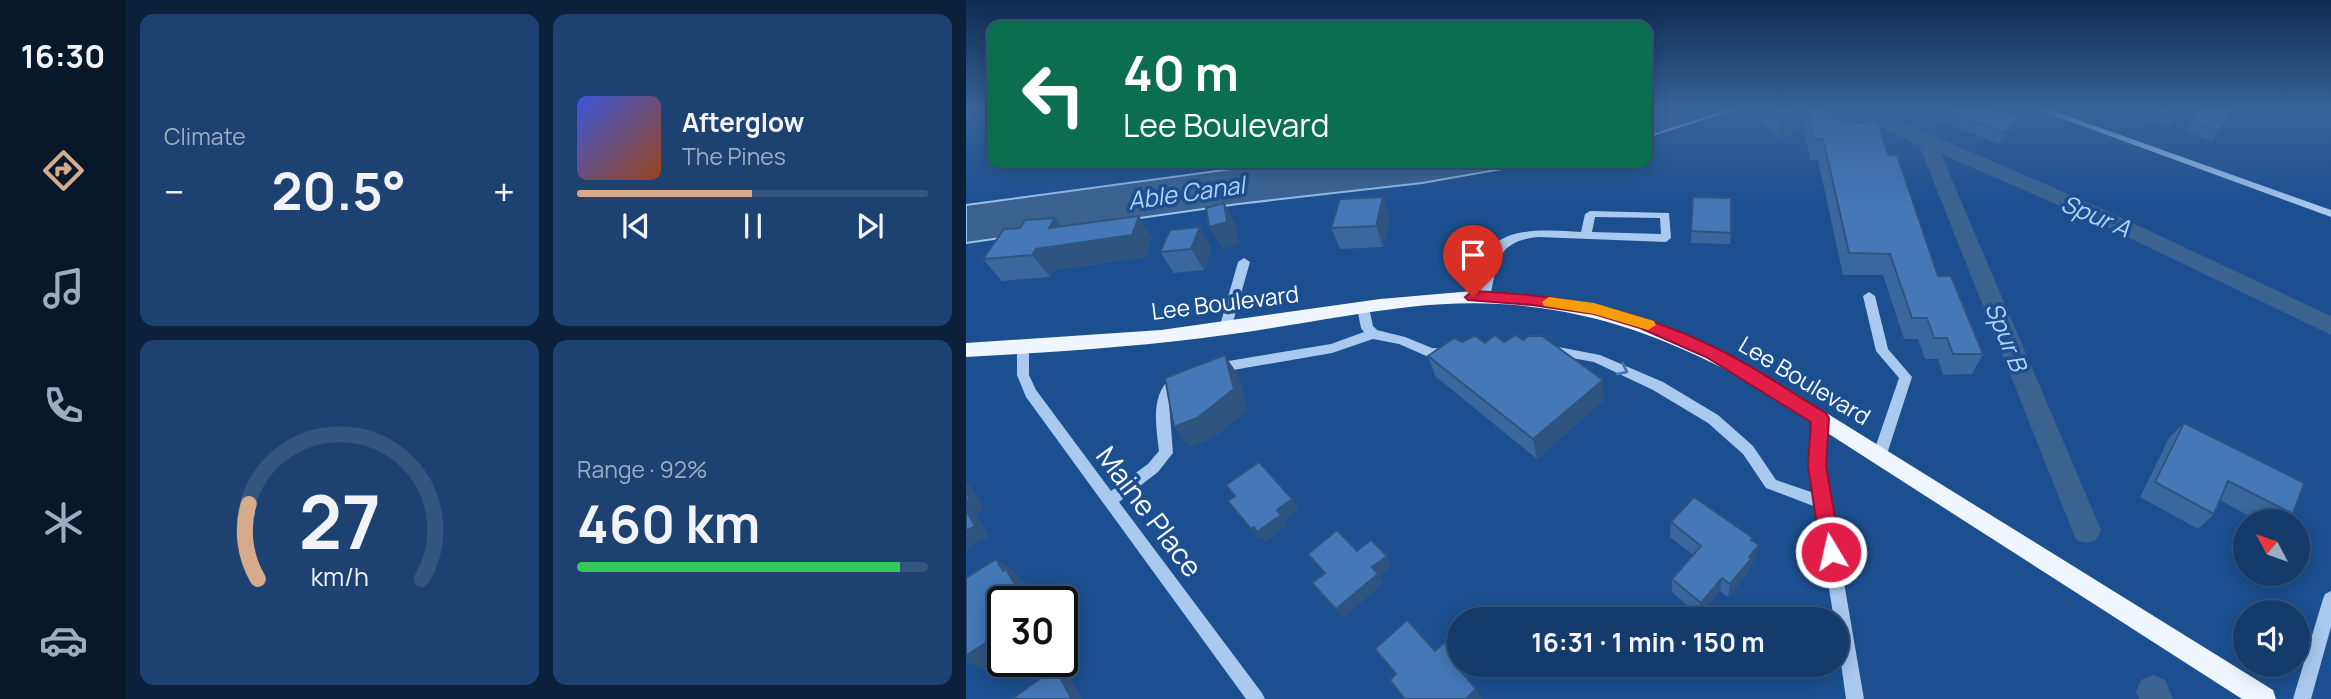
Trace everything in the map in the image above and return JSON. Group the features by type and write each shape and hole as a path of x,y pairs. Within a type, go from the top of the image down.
{"main road":[{"name":"Lee Boulevard","path":"966,350 1023,348 1224,329 1442,298 1532,299 1594,309 1645,324 1712,353 1880,454 2264,699"}],"street":[{"path":"2130,142 2331,214"},
{"path":"1484,297 1492,263 1499,247 1520,236 1538,234 1586,236 1665,238 1665,215 1590,214 1586,236"},
{"path":"1224,329 1244,262"},
{"path":"1869,296 1882,351 1906,377 1880,454"},
{"path":"1363,308 1367,328 1373,334"},
{"path":"1109,501 1153,468 1166,453 1162,402 1169,384 1193,371 1332,348 1373,334 1401,340 1431,353 1455,352"},
{"name":"Maine Place","path":"1023,348 1023,375 1031,393 1256,699"},
{"path":"1530,349 1558,350 1596,358 1658,386 1713,419 1748,450 1770,484 1823,503"},
{"path":"1820,418 1817,466 1855,699"},
{"path":"2302,699 2331,599"}],"water":[{"name":"Able Canal","path":"1239,168 1508,168 1422,183 1238,204 966,243 966,205"}],"building":[{"path":"1824,142 1884,142 1888,155 1897,155 1938,276 1951,276 1983,354 1953,354 1947,338 1934,338 1927,318 1912,318 1890,254 1849,253"},
{"path":"1383,197 1376,226 1331,228 1340,199"},
{"path":"1693,197 1731,198 1731,233 1691,231"},
{"path":"1224,203 1227,222 1209,227 1206,208"},
{"path":"1139,216 1132,235 1036,249 1032,255 983,259 1004,229 1020,228 1025,220 1055,218 1049,228"},
{"path":"1200,227 1191,249 1160,252 1170,230"},
{"path":"1495,335 1504,342 1516,335 1523,340 1529,336 1542,336 1603,380 1533,439 1428,356 1454,338 1462,342 1475,336 1485,343"},
{"path":"1225,355 1234,389 1197,418 1174,427 1165,378"},
{"path":"2184,423 2304,483 2295,509 2283,509 2228,481 2214,514 2155,482"},
{"path":"1259,462 1292,499 1277,510 1281,515 1257,532 1254,527 1251,529 1228,501 1235,496 1226,485"},
{"path":"1694,497 1759,545 1730,584 1722,578 1701,603 1672,579 1701,546 1671,522"},
{"path":"966,510 975,526 966,531"},
{"path":"1337,530 1357,551 1371,540 1387,556 1372,567 1378,574 1336,609 1312,583 1325,573 1308,554"},
{"path":"996,559 1003,571 1006,569 1016,586 987,586 987,642 966,656 966,578"},
{"path":"1407,620 1435,651 1447,640 1447,677 1466,677 1476,689 1466,699 1405,699 1390,680 1396,674 1375,649"},
{"path":"1043,677 1060,677 1071,698 1069,699 1012,699"}],"waterway":[{"name":"Spur A","path":"1927,142 2098,214 2331,326"},
{"name":"Spur B","path":"1927,142 2086,530"},
{"name":"Spur B","path":"2153,692 2156,699"}],"slow traffic":[{"path":"1549,302 1594,309 1648,325"}],"route":[{"path":"1473,297 1532,299 1594,309 1645,324 1712,353 1820,418 1817,466 1831,552"}]}
